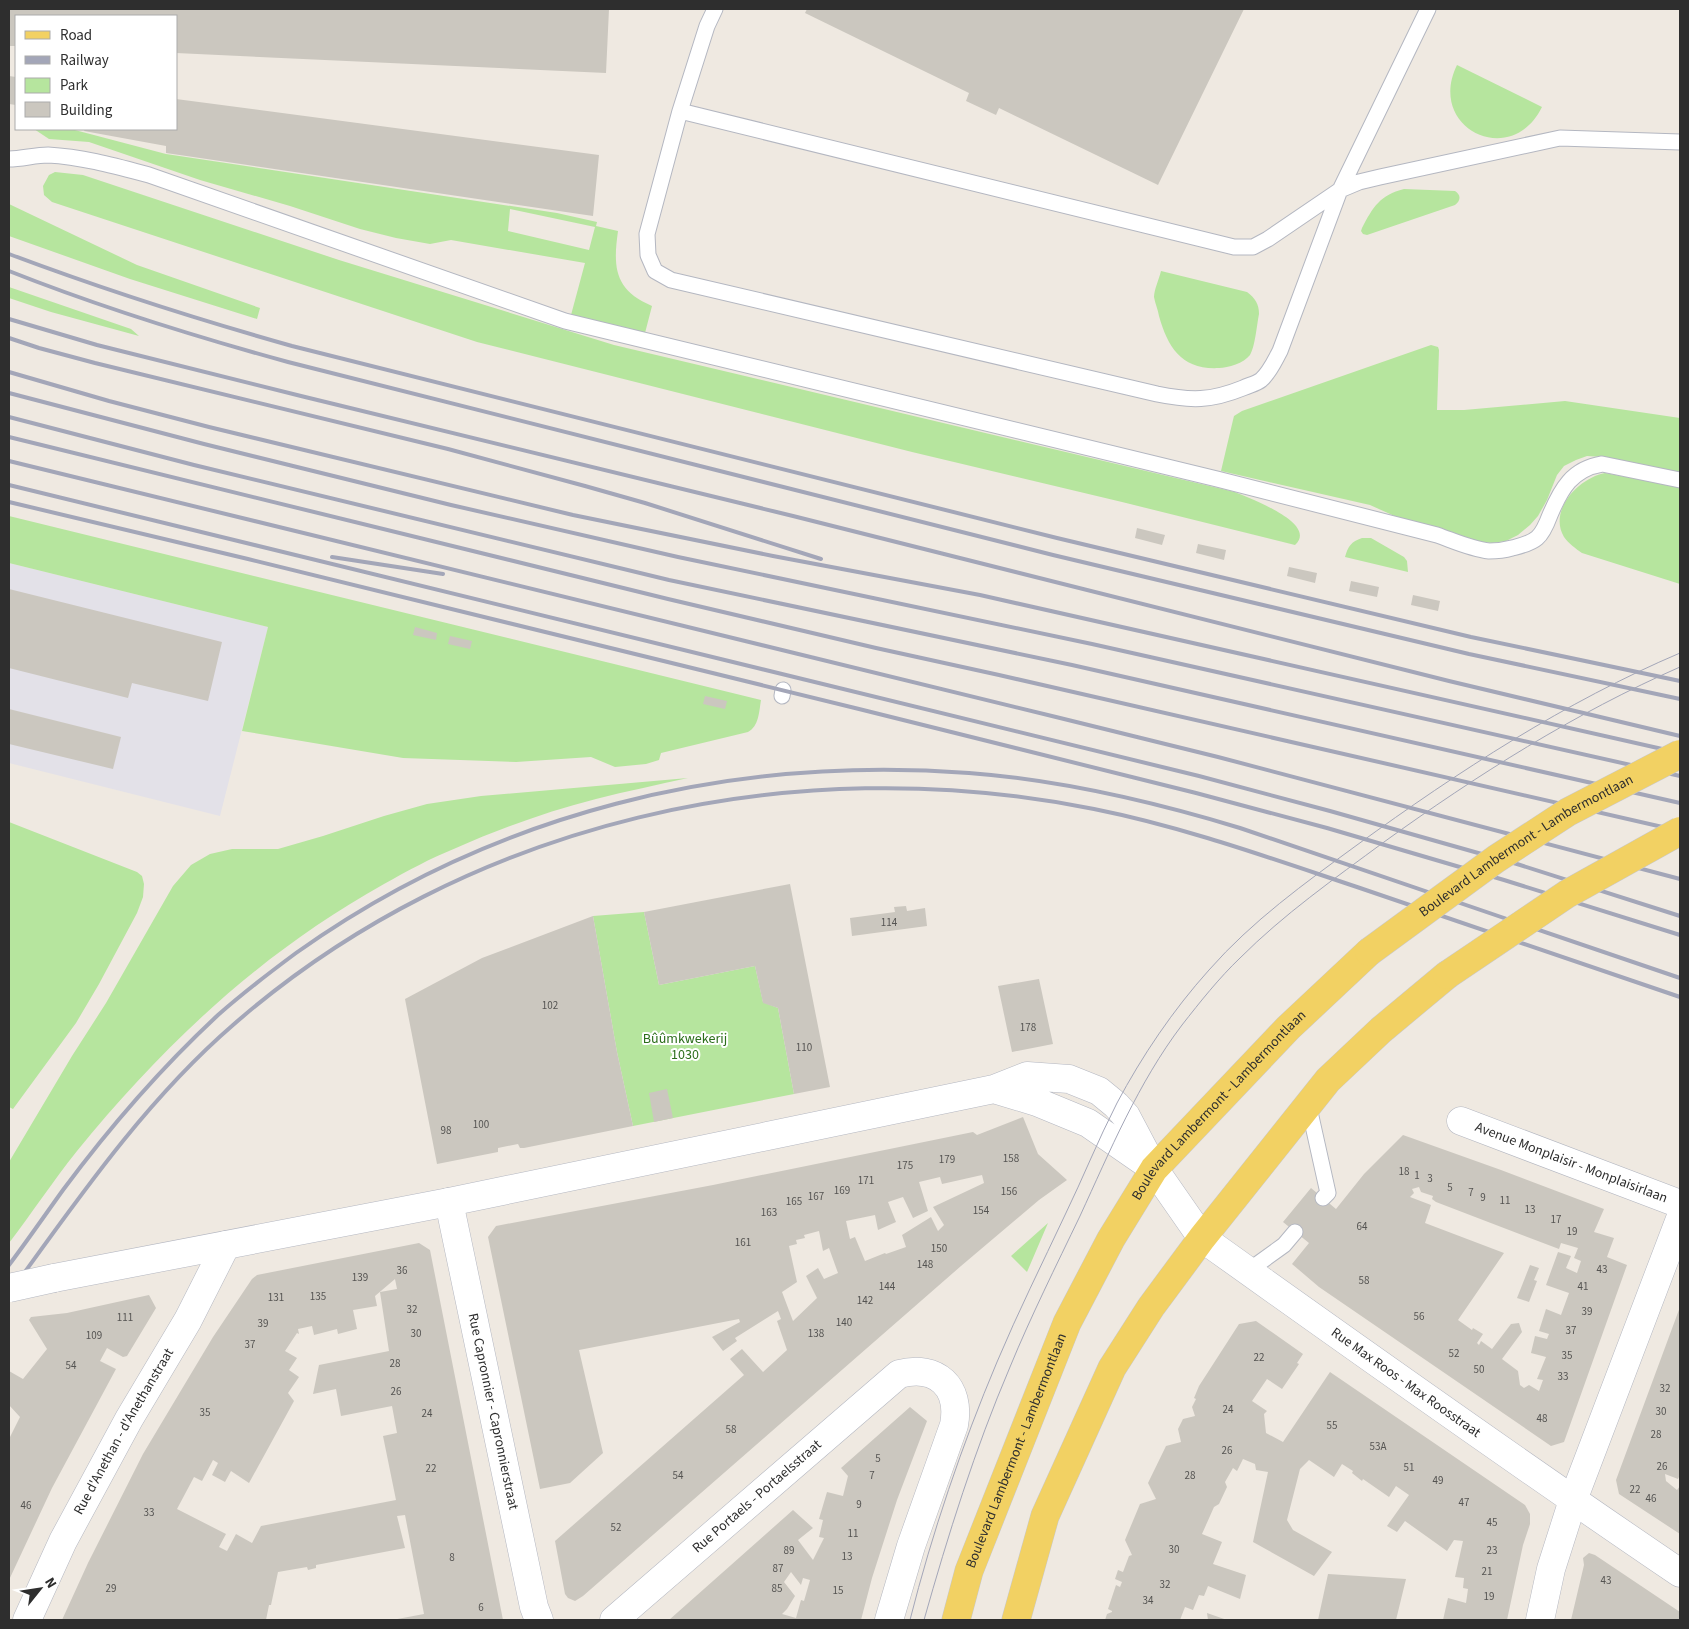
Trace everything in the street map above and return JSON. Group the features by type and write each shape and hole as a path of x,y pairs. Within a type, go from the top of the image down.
{"main road":[{"name":"Boulevard Lambermont - Lambermontlaan","path":"956,1620 969,1571 1067,1323 1111,1239 1154,1169 1288,1028 1369,952 1496,859 1568,812 1680,754"},
{"path":"1016,1620 1045,1516 1112,1368 1151,1307 1202,1238 1308,1103 1328,1080 1381,1030 1447,975 1567,894 1680,831"}],"street":[{"name":"Rue Max Roos - Max Roosstraat","path":"9,1288 449,1202 994,1090 1028,1076 1069,1079 1099,1090 1126,1116 1154,1169 1202,1238 1573,1500 1680,1572"},
{"name":"Avenue Monplaisir - Monplaisirlaan","path":"1461,1121 1680,1204"},
{"name":"Rue Capronnier - Capronnierstraat","path":"449,1202 534,1607 539,1620"},
{"path":"1540,1620 1551,1569 1573,1500 1680,1219"},
{"name":"Rue d'Anethan - d'Anethanstraat","path":"27,1620 63,1541 129,1418 188,1320 226,1245"},
{"name":"Rue Portaels - Portaelsstraat","path":"614,1620 900,1374 911,1371 923,1372 945,1383 954,1398 956,1415 911,1546 889,1620"}],"lane":[{"path":"715,9 707,26 680,111 647,234 648,255 655,270 671,280 1181,399 1204,399 1226,395 1260,381 1271,368 1280,351 1340,190 1428,9"},
{"path":"680,111 1234,248 1253,248 1340,190 1373,179 1560,138 1680,142"},
{"path":"9,159 46,155 105,163 149,175 565,322 1217,479 1428,532 1490,551 1523,546 1537,538 1546,526 1568,482 1590,466 1602,464 1680,480"},
{"path":"1308,1103 1328,1192 1323,1198"},
{"path":"1248,1271 1284,1245 1295,1232"}],"shaded area":[{"path":"9,563 268,627 220,816 9,763"}],"green space":[{"path":"1457,65 1542,107 1528,126 1511,136 1493,138 1476,133 1462,123 1453,107 1450,87"},
{"path":"36,130 75,130 166,154 557,213 597,222 596,226 618,231 616,256 619,276 623,285 639,300 652,306 645,333 571,315 585,263 451,240 430,244 396,238 360,229 200,180 89,142 49,139","holes":["510,209 595,227 589,250 508,231"]},
{"path":"55,172 83,175 339,260 614,345 1235,492 1279,512 1298,528 1300,537 1295,545 912,452 477,342 52,202 44,195 43,186 49,175"},
{"path":"1404,189 1455,191 1459,199 1455,205 1367,235 1363,234 1362,228 1378,203 1383,198"},
{"path":"9,204 137,265 260,308 257,319 130,279 9,236"},
{"path":"1161,271 1247,292 1256,302 1259,310 1250,355 1240,363 1227,367 1206,368 1186,361 1178,355 1167,338 1154,299"},
{"path":"9,287 131,329 139,336 51,312 9,298"},
{"path":"1431,345 1438,347 1439,350 1437,410 1464,410 1565,401 1680,418 1680,473 1603,457 1587,456 1576,460 1564,466 1557,475 1547,500 1538,516 1530,525 1518,535 1506,541 1492,543 1473,541 1410,523 1370,505 1221,471 1234,416 1242,411"},
{"path":"1605,473 1680,487 1680,584 1582,553 1564,537 1560,527 1560,516 1563,506 1576,488 1585,481"},
{"path":"9,516 761,700 758,718 752,729 748,732 661,753 659,760 646,764 615,767 591,757 516,762 403,758 242,731 268,627 9,563"},
{"path":"1362,538 1371,538 1404,557 1407,561 1408,572 1345,557 1350,545"},
{"path":"688,778 578,804 525,820 473,841 428,860 393,879 297,939 256,970 180,1037 110,1112 77,1151 9,1243 9,1162 106,1003 173,886 191,865 210,854 232,849 278,849 427,804 481,796"},
{"path":"9,822 137,872 142,876 144,884 143,897 137,913 99,984 76,1023 13,1109 9,1107"},
{"name":"Bûûmkwekerij 1030","path":"644,912 659,985 755,966 763,1002 778,1008 794,1094 633,1126 617,1052 593,916"},
{"path":"1048,1223 1027,1272 1011,1256"}],"building":[{"path":"9,9 609,9 606,73 178,53 178,15 15,15 15,46 9,46"},
{"path":"807,9 1244,9 1158,185 999,108 996,115 966,101 969,93 805,13"},
{"path":"9,76 15,77 15,105 9,104"},
{"path":"178,99 599,155 593,216 166,153 166,146 84,131 178,130"},
{"path":"1137,528 1165,535 1162,545 1135,538"},
{"path":"1198,544 1226,550 1224,560 1196,553"},
{"path":"1289,567 1317,573 1315,583 1287,576"},
{"path":"1351,581 1379,587 1377,597 1349,591"},
{"path":"9,589 222,642 208,701 132,683 128,698 9,668"},
{"path":"1413,595 1440,601 1438,611 1411,605"},
{"path":"415,627 437,633 436,640 413,635"},
{"path":"450,636 472,641 470,649 448,644"},
{"path":"705,696 727,701 725,709 703,704"},
{"path":"9,709 121,737 113,769 9,744"},
{"path":"790,884 830,1087 794,1094 778,1008 763,1003 755,966 659,985 644,912"},
{"path":"906,906 907,911 925,908 927,926 852,936 850,918 895,912 894,907"},
{"path":"593,916 617,1052 633,1126 524,1148 520,1148 518,1144 498,1148 498,1152 437,1164 405,999 482,958"},
{"path":"1039,979 1053,1044 1012,1052 998,986"},
{"path":"667,1089 673,1118 654,1122 649,1093"},
{"path":"1023,1117 1038,1154 1067,1180 1039,1200 961,1266 583,1596 575,1601 568,1598 565,1594 555,1541 744,1375 730,1359 742,1349 763,1372 787,1350 777,1321 781,1319 778,1311 735,1338 737,1341 723,1351 712,1337 740,1322 739,1319 579,1350 603,1453 570,1483 540,1489 488,1237 496,1226 713,1185 973,1132 977,1135","holes":["982,1175 984,1183 933,1207 944,1225 938,1231 931,1217 902,1235 906,1247 865,1261 855,1237 850,1239 846,1221 875,1215 878,1230 896,1222 888,1202 903,1197 913,1218 928,1211 919,1182 940,1177 942,1184","819,1231 823,1251 829,1248 838,1273 824,1279 818,1268 806,1276 817,1298 793,1321 782,1292 797,1282 789,1246 797,1244 796,1240 805,1238 804,1235"]},
{"path":"1403,1135 1604,1209 1594,1232 1614,1238 1607,1257 1627,1265 1564,1442 1551,1446 1319,1287 1292,1264 1309,1243 1283,1222 1311,1188 1336,1209 1364,1174","holes":["1419,1187 1421,1192 1433,1196 1432,1199 1436,1202 1559,1249 1561,1243 1578,1248 1574,1258 1581,1261 1577,1273 1566,1268 1571,1256 1558,1252 1546,1285 1569,1293 1561,1315 1546,1309 1539,1331 1549,1334 1547,1339 1535,1336 1531,1353 1546,1357 1537,1379 1543,1380 1539,1391 1529,1385 1524,1388 1520,1385 1518,1371 1502,1359 1522,1332 1519,1323 1511,1324 1492,1349 1481,1341 1479,1345 1477,1343 1483,1334 1473,1328 1472,1330 1458,1320 1504,1253 1425,1223 1431,1205 1410,1197 1414,1193 1412,1189"]},
{"path":"419,1243 430,1250 503,1620 392,1620 424,1614 405,1515 397,1516 405,1548 316,1565 316,1568 308,1570 307,1567 278,1572 266,1620 62,1620 88,1563 143,1454 213,1337 252,1279 257,1275","holes":["395,1279 397,1289 380,1292 389,1351 319,1365 313,1394 336,1389 341,1416 392,1406 397,1433 383,1436 396,1500 261,1526 252,1543 236,1534 227,1551 219,1547 226,1534 177,1509 194,1477 202,1481 213,1460 218,1463 212,1475 225,1482 231,1471 249,1483 294,1401 288,1393 299,1377 289,1370 297,1358 285,1351 297,1333 299,1334 298,1329 312,1326 314,1335 337,1329 338,1334 357,1329 353,1310 377,1306 375,1296"]},
{"path":"1530,1265 1539,1268 1534,1280 1537,1281 1529,1302 1517,1298"},
{"path":"149,1295 156,1308 127,1356 123,1357 107,1348 100,1361 116,1369 52,1488 9,1580 9,1436 20,1417 9,1405 9,1371 23,1379 47,1349 29,1320 31,1317 67,1313"},
{"path":"1680,1307 1680,1475 1678,1479 1665,1474 1666,1481 1677,1490 1680,1486 1680,1534 1619,1494 1616,1480"},
{"path":"1256,1321 1303,1354 1297,1363 1299,1364 1282,1389 1267,1379 1252,1401 1267,1411 1264,1414 1266,1433 1283,1442 1330,1372 1525,1505 1530,1514 1530,1524 1523,1545 1507,1620 1443,1620 1448,1598 1466,1603 1468,1589 1463,1588 1464,1578 1455,1577 1463,1541 1454,1540 1447,1551 1405,1521 1397,1532 1387,1526 1409,1495 1396,1486 1389,1497 1363,1479 1362,1481 1352,1473 1353,1471 1342,1464 1334,1477 1309,1460 1300,1469 1287,1520 1293,1530 1332,1552 1314,1576 1253,1542 1268,1472 1256,1470 1255,1464 1243,1459 1237,1471 1233,1468 1225,1482 1227,1487 1219,1504 1214,1507 1202,1534 1222,1542 1213,1564 1246,1575 1240,1599 1208,1586 1204,1596 1199,1595 1193,1610 1185,1607 1180,1620 1105,1620 1107,1614 1112,1612 1108,1609 1116,1585 1120,1587 1122,1582 1115,1579 1118,1570 1123,1572 1129,1556 1132,1555 1125,1540 1140,1504 1156,1499 1148,1483 1166,1446 1181,1442 1178,1429 1183,1419 1195,1416 1192,1407 1199,1386 1239,1324"},
{"path":"910,1407 927,1421 897,1500 872,1578 861,1620 669,1620 793,1510 813,1528 798,1540 813,1560 824,1538 819,1537 823,1520 819,1519 827,1492 843,1496 848,1476 841,1468","holes":["791,1572 801,1585 803,1578 810,1580 804,1601 801,1600 796,1618 782,1614 795,1596 784,1582"]},
{"path":"1589,1553 1595,1555 1680,1612 1680,1620 1571,1620 1584,1565 1583,1558"},
{"path":"1328,1574 1406,1579 1396,1620 1318,1620"},
{"path":"1207,1613 1227,1620 1208,1620"}],"tram line":[{"path":"910,1620 949,1490 984,1393 1005,1343 1117,1103 1137,1068 1183,1001 1226,952 1261,919 1318,874 1395,818 1474,765 1554,716 1595,693 1680,653"},
{"path":"924,1620 974,1461 1018,1348 1138,1094 1166,1047 1189,1016 1225,974 1274,927 1310,897 1419,817 1491,769 1565,725 1603,704 1680,667"}],"railway":[{"path":"9,254 149,303 292,346 1057,538 1471,637 1680,681"},
{"path":"9,271 147,320 288,362 1053,555 1469,654 1680,699"},
{"path":"9,319 97,345 301,396 793,516 1449,681 1680,736"},
{"path":"9,338 95,363 448,449 585,486 821,559"},
{"path":"9,372 209,427 573,515 773,556 980,595 1680,753"},
{"path":"9,393 204,444 451,505 678,557 1092,644 1680,776"},
{"path":"9,417 194,465 669,580 1072,665 1680,803"},
{"path":"9,437 668,599 1680,831"},
{"path":"9,461 1218,757 1680,879"},
{"path":"9,485 1199,776 1517,864 1680,916"},
{"path":"9,502 248,559 1196,793 1327,828 1504,880 1680,935"},
{"path":"332,557 443,574"},
{"path":"9,1265 63,1190 117,1121 156,1077 218,1015 296,953 371,904 450,863 532,830 616,804 702,785 790,774 879,770 969,773 1072,786 1173,809 1240,828 1680,978"},
{"path":"9,1294 60,1223 114,1153 170,1086 233,1025 325,955 424,897 528,851 638,818 751,797 865,788 980,792 1128,816 1259,854 1680,997"}]}
